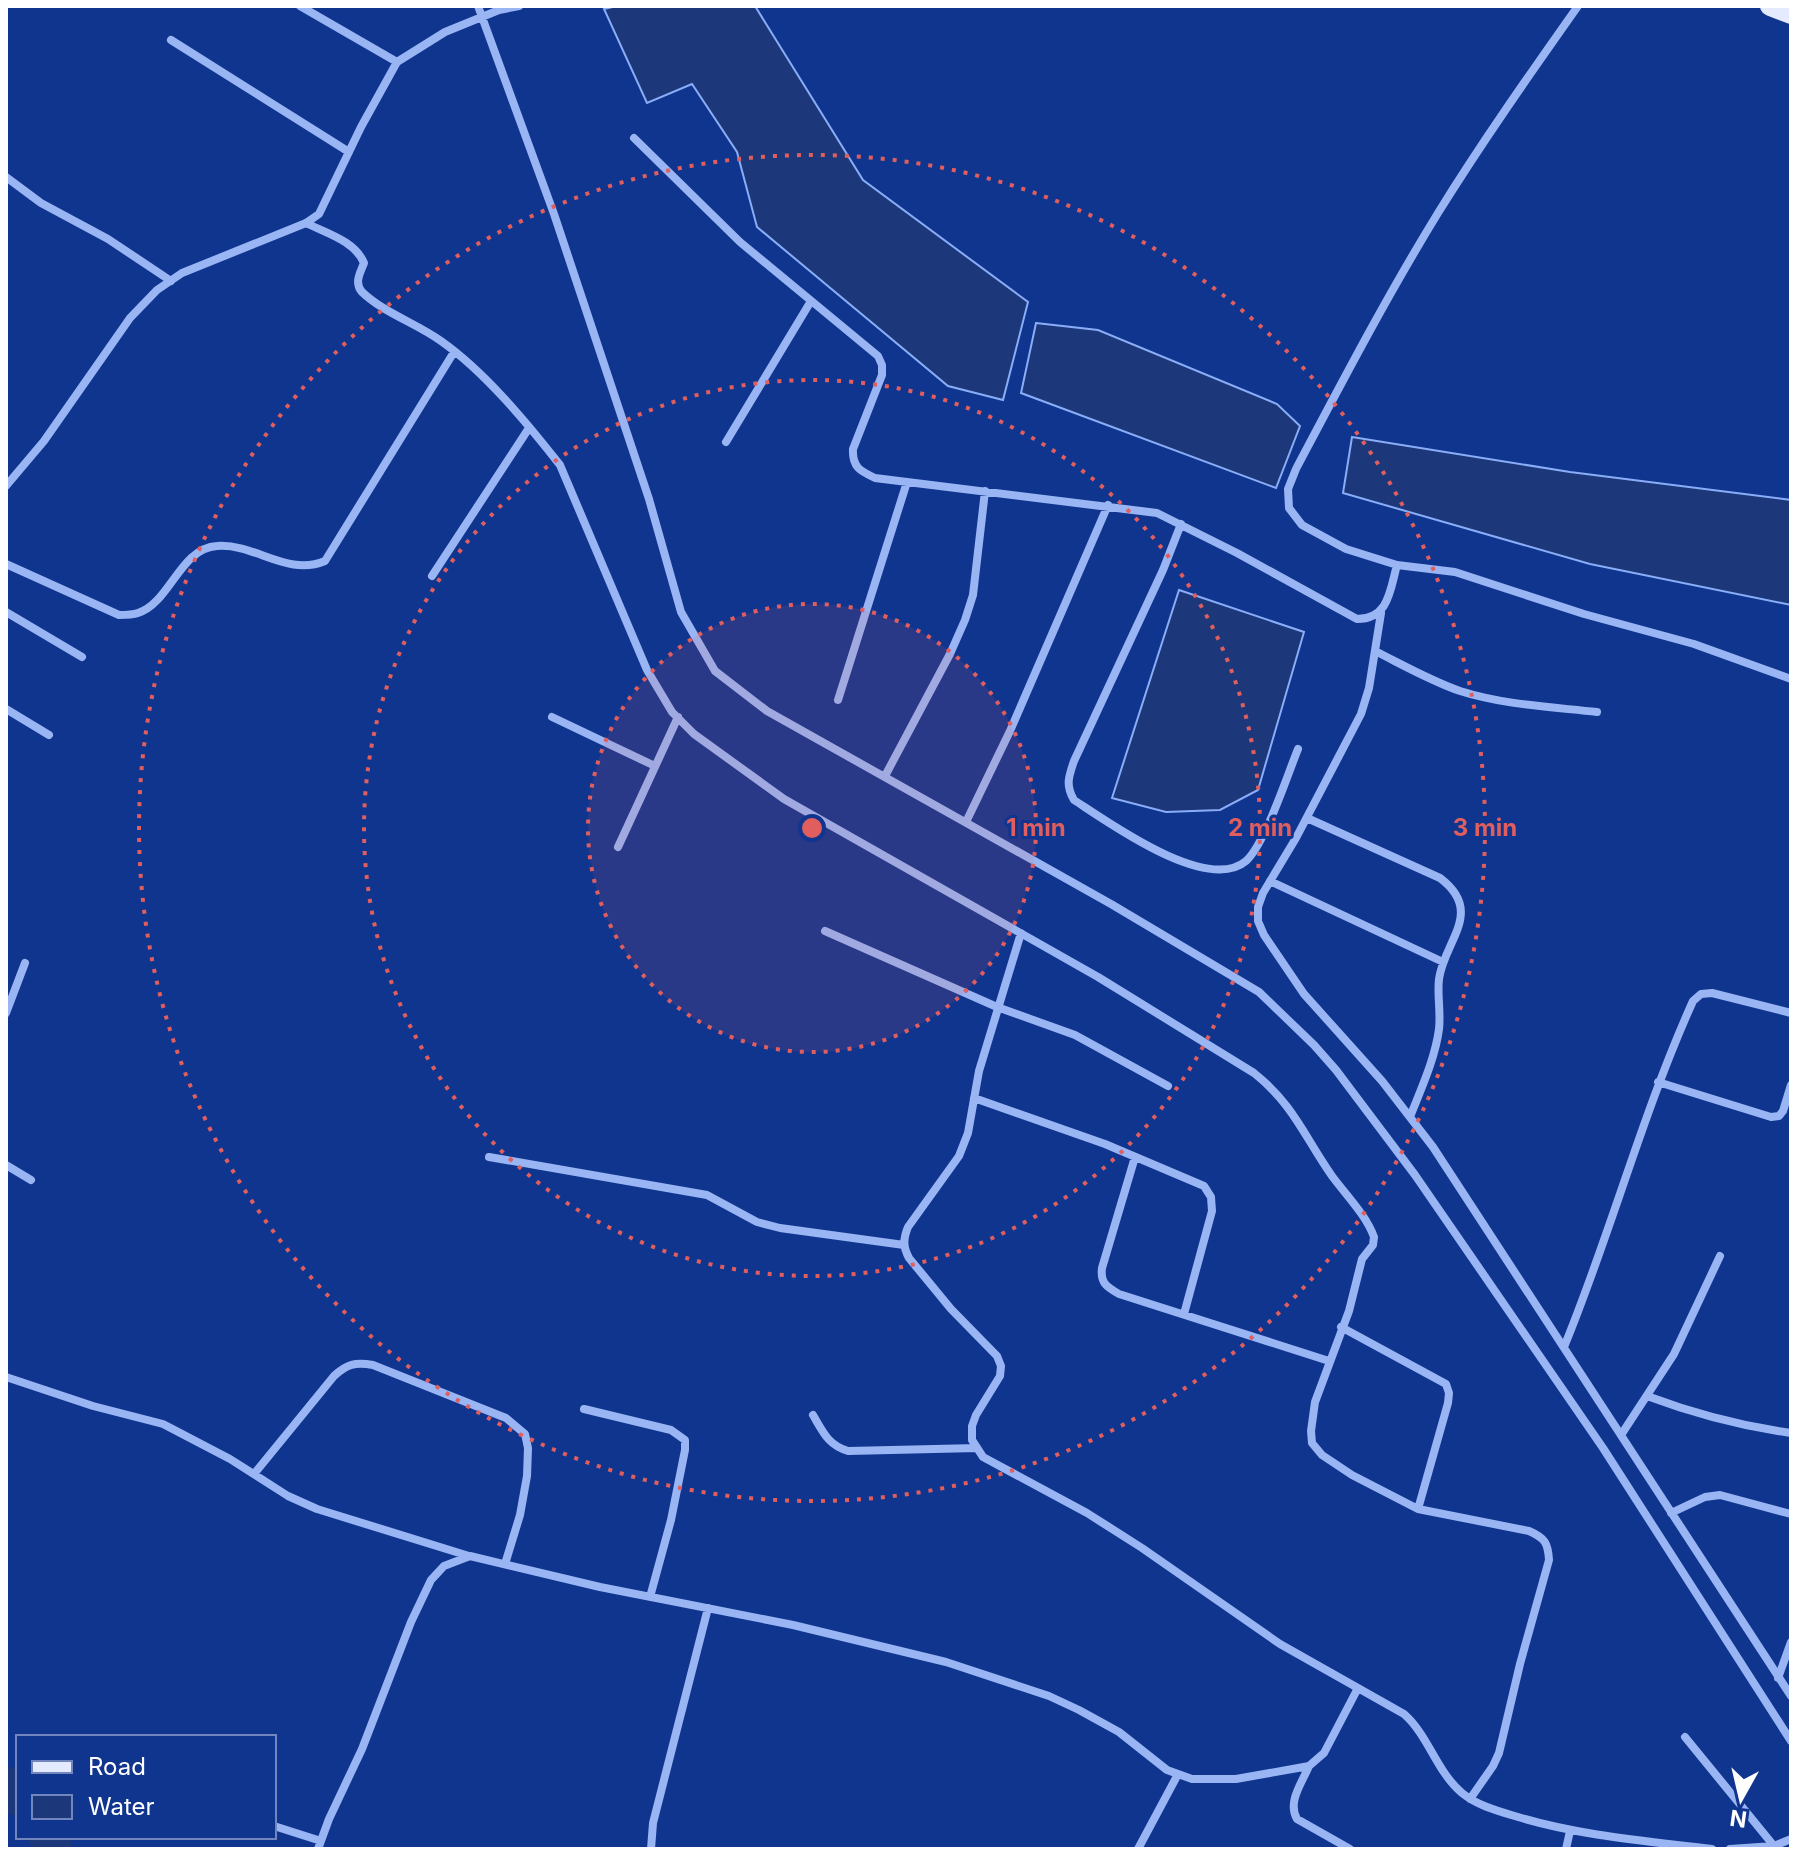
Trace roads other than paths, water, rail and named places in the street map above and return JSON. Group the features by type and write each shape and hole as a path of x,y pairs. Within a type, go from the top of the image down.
{"main road":[{"path":"1770,6 1791,14"}],"street":[{"path":"300,6 397,62"},
{"path":"478,6 490,13 649,499 681,612 697,645 715,671 767,711 1259,992 1321,1053 1415,1175 1603,1448 1791,1741"},
{"path":"6,486 44,441 130,318 157,290 182,273 306,223 319,214 397,62 423,43 490,13 519,6"},
{"path":"1578,6 1438,214 1362,345 1288,489 1289,508 1302,525 1346,549 1397,565 1455,572 1584,614 1694,644 1791,679"},
{"path":"171,40 349,152"},
{"path":"634,138 740,242 878,356 882,375 853,449 852,461 859,470 875,478 1157,513 1357,619 1369,619 1381,613"},
{"path":"6,177 41,203 108,239 171,281"},
{"path":"306,223 360,254 364,263 358,288 454,352 529,428 560,465 647,670 678,717 734,764 784,799 1021,933 1254,1073 1273,1088 1291,1109 1374,1237 1373,1245 1362,1259 1349,1311 1315,1402 1311,1420 1312,1443 1322,1455 1352,1475 1418,1509 1529,1531 1548,1544 1549,1560 1499,1753 1470,1799"},
{"path":"726,442 811,301"},
{"path":"6,564 119,615 137,614 151,606 191,559 215,545 295,566 311,567 325,561 454,352"},
{"path":"432,576 529,428"},
{"path":"838,700 907,482"},
{"path":"885,776 965,620 973,595 985,491"},
{"path":"966,822 1010,731 1108,505"},
{"path":"1181,524 1163,570 1074,761 1068,778 1070,793 1074,800 1124,833 1181,861 1214,871 1234,869 1256,849 1298,749"},
{"path":"1397,565 1381,613 1361,714 1270,881 1258,907 1258,921 1304,994 1382,1081 1475,1210 1791,1696"},
{"path":"6,612 82,657"},
{"path":"1375,651 1435,682 1461,691 1516,703 1597,712"},
{"path":"6,709 49,735"},
{"path":"552,717 655,766"},
{"path":"618,847 678,717"},
{"path":"1307,818 1440,878 1451,886 1458,898 1460,930 1443,962 1439,980 1436,1047 1410,1117"},
{"path":"1270,881 1443,962"},
{"path":"825,931 997,1007 1075,1035 1168,1086"},
{"path":"1021,933 997,1007 968,1133 959,1156 908,1227 904,1245 909,1258 951,1309 997,1356 1001,1366 1000,1376 972,1426 972,1440 983,1457 1087,1513 1280,1644 1404,1714 1415,1724 1444,1773 1470,1799 1493,1810 1570,1831 1712,1849"},
{"path":"6,1013 25,963"},
{"path":"1564,1347 1591,1281 1658,1082 1693,1001 1701,994 1712,993 1791,1013"},
{"path":"1658,1082 1771,1117 1779,1116 1783,1111 1791,1085"},
{"path":"974,1098 1135,1157 1204,1186 1211,1197 1212,1211 1184,1314"},
{"path":"489,1157 707,1195 757,1222 780,1228 904,1245"},
{"path":"1135,1157 1101,1278 1105,1286 1119,1294 1329,1361"},
{"path":"6,1165 31,1180"},
{"path":"1621,1435 1674,1354 1720,1256"},
{"path":"1341,1327 1446,1384 1448,1403 1418,1509"},
{"path":"254,1474 345,1365 357,1362 373,1365 506,1418 525,1434 527,1476 520,1515 505,1564"},
{"path":"6,1377 93,1406 163,1424 288,1496 317,1509 470,1556 650,1597 793,1625 946,1662 1049,1696 1119,1732 1177,1776 1236,1779 1309,1766"},
{"path":"1647,1396 1703,1417 1791,1433"},
{"path":"584,1409 671,1430 685,1440 671,1520 650,1597"},
{"path":"813,1415 834,1447 848,1451 977,1448"},
{"path":"1671,1513 1705,1497 1720,1495 1791,1514"},
{"path":"276,1827 320,1845 431,1580 444,1566 470,1556"},
{"path":"651,1849 653,1823 708,1608"},
{"path":"1778,1678 1791,1642"},
{"path":"1350,1849 1297,1819 1292,1811 1293,1801 1309,1766 1324,1753 1358,1688"},
{"path":"1685,1737 1774,1846"},
{"path":"1138,1849 1177,1776"},
{"path":"1566,1849 1570,1831"},
{"path":"1730,1849 1774,1846 1791,1839"}],"water":[{"path":"617,6 755,6 863,180 1028,302 1003,400 948,386 757,227 737,152 692,84 647,103 604,9"},
{"path":"1036,323 1098,330 1277,404 1300,426 1276,488 1021,393"},
{"path":"1352,437 1570,472 1791,500 1791,605 1590,564 1343,493"},
{"path":"1179,590 1304,632 1258,790 1220,810 1166,812 1112,798"}],"waterway":[{"path":"6,1783 16,1796"},
{"path":"48,1839 55,1849"}]}
